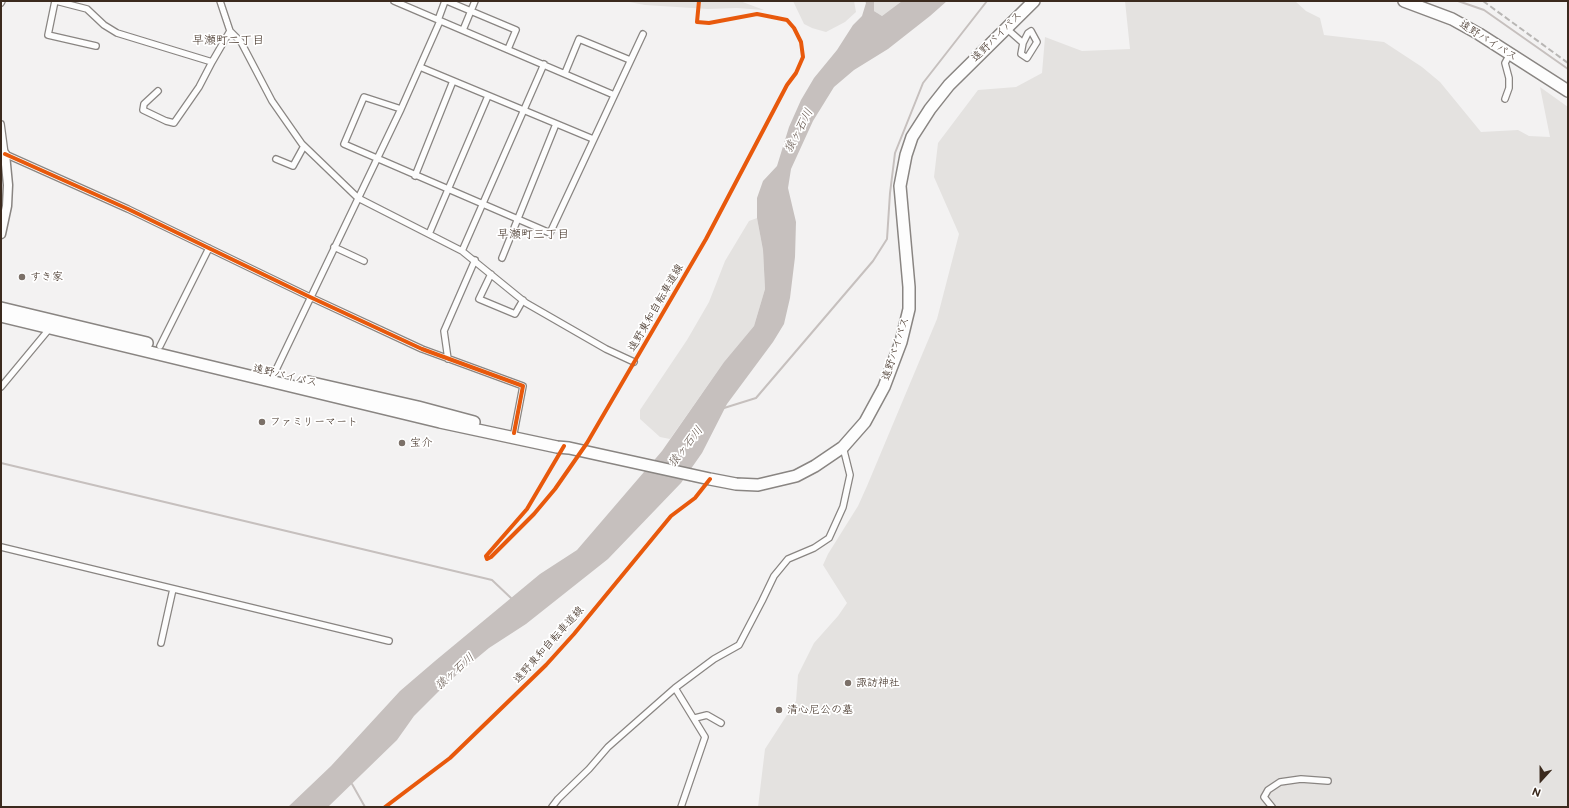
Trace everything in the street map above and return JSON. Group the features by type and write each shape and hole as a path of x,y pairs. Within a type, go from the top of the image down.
{"highway":[{"name":"遠野バイパス","path":"1,308 418,407 569,448 702,477 736,484 758,485 796,476 843,447 865,422 884,387 901,342 909,309 909,287 900,186 906,155 912,137 930,109 949,85 1034,1"},
{"name":"遠野バイパス","path":"1404,1 1452,19 1568,91"},
{"name":"遠野バイパス","path":"1,316 440,422 557,447 569,448"}],"street":[{"path":"96,46 48,35 56,1 87,9 104,26 117,33 212,62"},
{"path":"220,1 230,31 241,42 272,101 304,146 358,198 462,251 523,300 606,349 634,362"},
{"path":"394,1 614,95"},
{"path":"274,374 401,109 420,67 446,1 516,30 508,49"},
{"path":"463,30 475,1"},
{"path":"1006,28 1023,43"},
{"path":"158,90 144,104 143,110 166,122 174,123 199,88 230,31"},
{"path":"401,109 364,96 344,144 377,160 550,233 643,34"},
{"path":"565,73 579,39 630,60"},
{"path":"1505,99 1509,88 1509,78 1505,63 1510,54"},
{"path":"462,251 544,64"},
{"path":"420,67 593,139"},
{"path":"415,176 453,81"},
{"path":"429,234 488,96"},
{"path":"1,124 8,185 7,206 1,234"},
{"path":"502,258 556,124"},
{"path":"276,159 293,166 304,146"},
{"path":"5,154 128,209 310,297 422,349 523,386 514,433"},
{"path":"160,346 209,248"},
{"path":"334,248 364,261"},
{"path":"448,359 444,331 475,260"},
{"path":"491,274 480,299 515,314 523,300"},
{"path":"1,387 50,328"},
{"path":"552,807 608,747 675,688 714,659 739,645 774,576 788,559 814,548 829,538 843,507 850,475 843,447"},
{"path":"1,548 389,641"},
{"path":"161,642 174,589"},
{"path":"675,688 695,718 705,738 681,807"},
{"path":"695,718 706,715 721,723"},
{"path":"1272,807 1264,797 1268,790 1280,782 1301,779 1328,781"}],"shaded area":[{"path":"624,1 740,1 764,10 737,8 708,9 645,5"},
{"path":"793,1 854,1 856,12 845,22 826,32 804,24"},
{"path":"874,1 902,1 882,16 874,11"},
{"path":"1125,1 1295,1 1306,11 1320,18 1324,35 1384,42 1422,67 1440,82 1481,132 1518,130 1529,136 1550,137 1540,87 1568,107 1568,807 758,807 765,749 796,701 798,675 814,643 838,616 847,603 823,565 828,554 858,506 937,319 959,234 934,177 938,143 978,90 1016,87 1042,73 1045,37 1082,51 1130,49"},
{"path":"757,218 763,250 765,289 754,326 724,362 670,439 660,437 640,419 640,410 687,340 709,302 725,261 749,221"}],"water":[{"name":"猿ヶ石川","path":"865,1 874,1 874,11 882,16 902,1 947,1 888,49 854,70 834,87 813,121 791,169 788,188 796,222 795,257 790,298 784,324 773,342 727,404 702,453 681,483 608,559 526,624 489,648 448,682 414,716 397,740 328,807 288,807 331,766 400,691 540,574 577,550 662,451 724,362 754,326 765,289 763,250 757,218 757,198 763,181 777,166 789,127 801,100 814,78 837,50 853,25 862,16 866,3"}],"waterway":[{"path":"724,408 756,398 873,261 887,239 890,193 895,153 923,83 987,1"},
{"path":"1458,1 1484,10 1568,69"},
{"path":"1,463 492,580 512,599"},
{"path":"352,784 365,807"}],"railway":[{"path":"1483,1 1568,63"}],"cycle path":[{"name":"遠野東和自転車道線","path":"564,446 527,509 486,556 487,559 491,557 534,514 555,489 587,443 706,239 787,85 796,73 803,57 801,42 794,28 787,20 757,14 709,23 697,22 699,1"},
{"path":"5,154 128,209 310,297 422,349 523,386 514,433"},
{"name":"遠野東和自転車道線","path":"385,807 450,758 546,665 574,634 671,516 695,498 710,479"}],"place":[{"name":"すき家","path":"22,277"},
{"name":"ファミリーマート","path":"262,422"},
{"name":"宝介","path":"402,443"},
{"name":"諏訪神社","path":"848,683"},
{"name":"清心尼公の墓","path":"779,710"}],"district":[{"name":"早瀬町二丁目","path":"228,41"},
{"name":"早瀬町三丁目","path":"533,235"}]}
